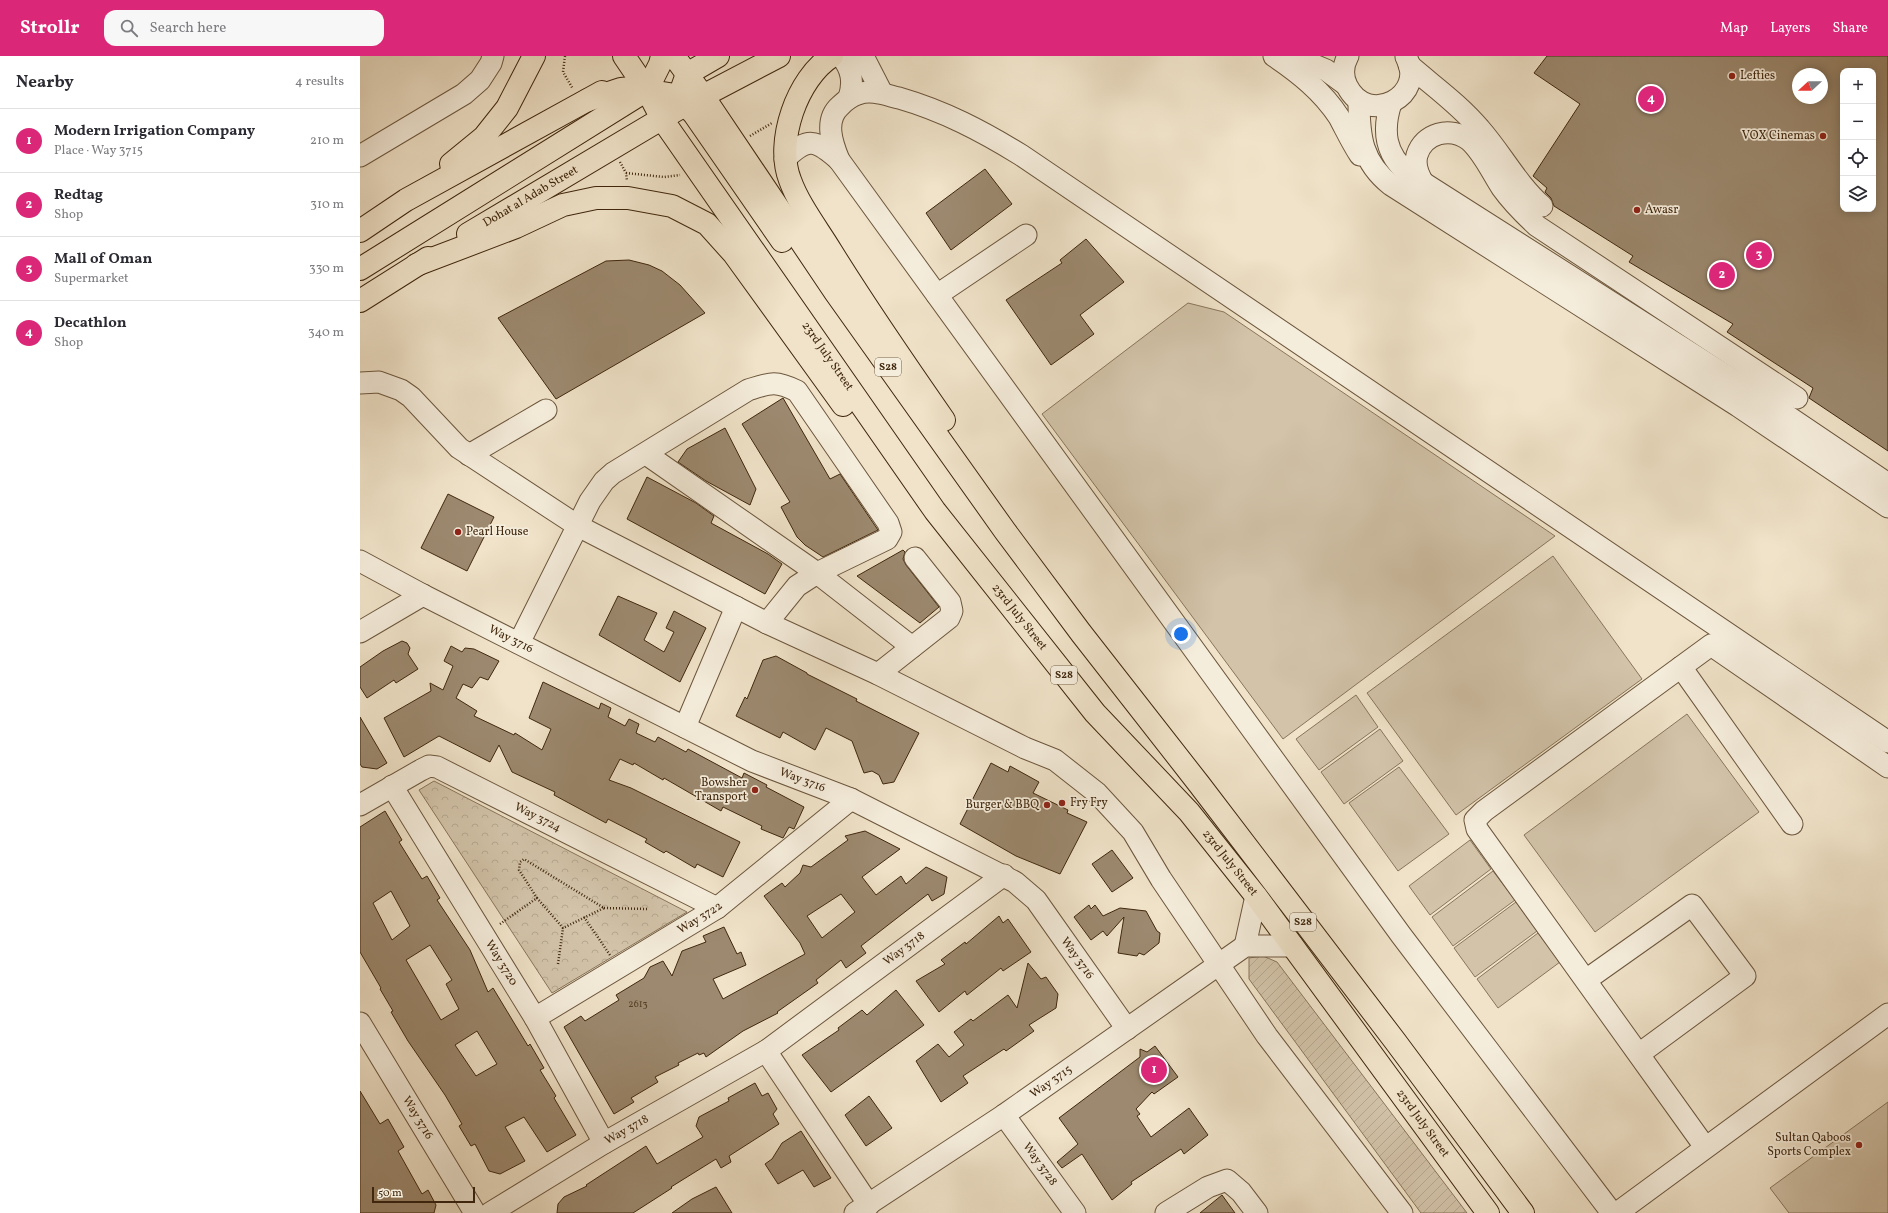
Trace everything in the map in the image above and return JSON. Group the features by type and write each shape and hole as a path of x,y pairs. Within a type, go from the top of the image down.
{"main road":[{"path":"360,231 406,200 484,137 507,108 533,61 534,56"},
{"name":"23rd July Street","path":"624,56 641,82 682,106 839,298 1005,531 1080,633 1199,784 1523,1213"},
{"path":"360,269 641,82 664,56"},
{"name":"23rd July Street","path":"664,56 687,74 682,106 693,163 934,511 1095,713 1189,812 1256,896 1488,1213"},
{"path":"687,74 718,56"},
{"name":"Dohat al Adab Street","path":"360,301 416,265 682,106 779,56"},
{"path":"832,56 824,61 811,75 799,94 787,126 785,159 789,180 802,205 854,289 992,491 1080,633"},
{"path":"687,74 721,78 744,74"},
{"path":"406,200 588,100 641,82"},
{"path":"416,265 516,227 563,206 596,198 628,198 672,206 708,224 734,254 870,443 934,511"}],"street":[{"path":"360,156 464,94 480,80 491,63 493,56"},
{"path":"841,56 851,74 852,82 849,98"},
{"path":"1274,56 1308,81 1320,92 1339,117 1356,150 1370,163 1383,179 1395,188 1738,406 1888,507"},
{"path":"1293,56 1326,70 1346,84"},
{"path":"1348,56 1344,66 1346,84 1351,93 1359,101 1375,106 1421,93 1444,92"},
{"path":"1408,59 1444,92 1480,129 1524,189 1542,206"},
{"path":"1408,59 1411,72 1408,86 1395,101 1385,129 1389,150 1401,168 1752,392 1888,484"},
{"path":"869,61 882,93"},
{"path":"839,160 830,134 831,121 837,108 849,98 858,94 882,93 917,103 984,132 1021,155 1888,742"},
{"path":"1359,101 1363,147 1370,163"},
{"path":"1424,184 1419,176 1416,162 1420,148 1425,141 1433,135 1442,133 1461,136 1476,148 1513,202 1537,226 1797,398"},
{"path":"785,159 799,146 808,143 817,144 825,148 839,160 1401,934 1612,1213"},
{"path":"937,295 1026,235"},
{"path":"360,382 379,382 401,390 411,397 449,438 469,455 578,526 767,623 878,674 1025,748 1055,760 1098,793 1132,832 1267,1036 1402,1213"},
{"path":"519,643 596,491 604,481 613,473 748,390 767,384 781,383 797,391 888,523 891,532 887,539 817,574 797,586 767,623"},
{"path":"469,455 546,410"},
{"path":"646,454 817,574 912,647"},
{"path":"878,674 949,618 952,611 950,602 915,558"},
{"name":"Way 3716","path":"360,561 423,595 752,761 851,799 1004,875 1028,891 1036,900 1127,1029"},
{"path":"360,632 423,595"},
{"path":"685,727 736,607"},
{"path":"1705,1147 1477,829 1476,820 1484,811 1711,645 1888,767"},
{"path":"1681,667 1792,824"},
{"name":"Way 3724","path":"360,805 429,766 444,770 717,908"},
{"name":"Way 3720","path":"392,786 535,1018 604,1143"},
{"name":"Way 3722","path":"535,1018 717,908 851,799"},
{"name":"Way 3718","path":"490,1213 604,1143 766,1051 1004,875"},
{"path":"1256,896 1245,946 1293,946"},
{"path":"1586,980 1692,905 1745,976 1639,1054"},
{"name":"Way 3715","path":"862,1209 1004,1116 1245,946"},
{"path":"1617,1213 1888,1014"},
{"name":"Way 3716","path":"360,1023 475,1213"},
{"path":"766,1051 862,1209"},
{"name":"Way 3728","path":"1004,1116 1075,1213"},
{"path":"1166,1213 1208,1187 1227,1180 1241,1192 1258,1213"}],"path":[{"path":"558,964 563,928 537,898 520,873 518,867 522,860 527,860 604,908"},
{"path":"500,924 537,898"},
{"path":"563,928 604,908 648,909"},
{"path":"584,917 614,960"}],"green space":[{"path":"1188,303 1224,312 1555,536 1283,739 1042,414"},
{"path":"1553,556 1642,679 1456,815 1367,693"},
{"path":"1356,695 1378,727 1319,770 1296,739"},
{"path":"1687,714 1759,812 1595,932 1524,835"},
{"path":"1380,729 1403,761 1344,804 1321,772"},
{"path":"1399,767 1449,834 1398,871 1349,803"},
{"path":"434,781 687,912 552,993 419,790"},
{"path":"1470,840 1491,869 1430,915 1409,886"},
{"path":"1493,871 1515,900 1453,946 1432,917"},
{"path":"1516,902 1537,931 1475,977 1454,948"},
{"path":"1538,933 1560,962 1498,1008 1477,979"},
{"path":"1263,956 1277,962 1467,1213 1421,1213 1249,979 1249,958"},
{"name":"Sultan Qaboos Sports Complex","path":"1888,1102 1888,1213 1789,1213 1770,1188"}],"building":[{"path":"1547,56 1888,56 1888,451 1809,398 1813,388 1727,332 1733,324 1629,262 1633,256 1554,206 1551,198 1545,192 1547,188 1533,176 1580,104 1534,73"},
{"path":"985,169 1012,204 951,250 926,213"},
{"path":"1086,239 1124,282 1080,315 1094,334 1051,365 1006,300 1062,263 1060,260"},
{"path":"629,260 649,265 662,271 680,285 705,313 556,399 498,318 606,261"},
{"path":"783,398 830,479 840,474 878,530 823,557 805,545 797,537 781,507 790,502 742,424"},
{"path":"725,428 756,489 750,505 706,481 678,462 687,449"},
{"path":"647,477 696,503 714,516 711,523 768,554 782,564 765,594 627,519"},
{"name":"Pearl House","path":"448,494 494,517 467,571 421,548"},
{"path":"903,550 905,552 903,559 906,565 939,607 920,623 857,576"},
{"path":"618,596 657,613 644,640 664,652 674,632 666,628 674,611 706,628 680,682 599,635"},
{"path":"402,641 407,643 410,648 408,654 418,669 396,683 394,680 367,698 360,687 360,667 383,651"},
{"path":"451,646 462,652 465,648 474,649 499,661 488,680 480,677 472,688 463,684 456,698 477,711 474,716 514,735 515,733 542,750 551,729 529,718 543,682 599,709 601,703 611,708 608,717 625,726 629,719 639,724 636,733 655,742 658,737 686,752 688,749 742,778 744,773 767,785 766,787 804,807 794,829 789,827 783,838 761,829 762,826 723,807 721,811 664,778 663,780 634,763 633,765 620,759 609,780 631,788 740,842 723,877 697,864 695,868 666,851 664,853 645,842 647,839 608,819 606,823 554,795 555,792 512,772 499,745 490,762 439,736 404,757 384,718 431,691 430,683 443,690 453,666 444,661"},
{"path":"776,656 807,674 857,699 856,701 919,733 894,782 883,784 879,775 872,771 864,773 852,741 826,728 815,750 783,732 780,738 736,716 745,697 747,699 763,660"},
{"path":"360,717 387,763 377,769 362,767 360,764"},
{"path":"991,763 1008,772 1010,766 1039,782 1033,793 1068,810 1067,813 1087,822 1060,874 1016,856 960,824"},
{"path":"385,811 402,840 399,842 422,879 427,876 440,898 437,900 470,950 488,992 493,988 528,1046 530,1044 544,1068 540,1070 556,1096 554,1098 576,1135 547,1152 524,1117 505,1127 525,1161 500,1174 489,1171 475,1144 471,1146 459,1126 462,1124 445,1095 408,1041 391,1012 393,1011 380,989 381,988 360,952 360,827","holes":["391,891 410,926 392,940 373,903","430,945 452,980 446,984 459,1009 441,1020 406,960","477,1031 497,1064 476,1076 455,1045"]},
{"path":"865,831 900,849 862,877 876,895 901,876 906,884 926,867 947,877 944,894 932,901 928,894 861,946 866,953 846,968 841,960 816,980 818,983 777,1012 778,1013 743,1031 706,1057 704,1053 699,1055 698,1053 678,1063 679,1065 655,1077 658,1082 631,1098 634,1102 614,1114 564,1027 581,1016 585,1021 619,1000 616,995 644,978 650,967 663,961 672,976 682,951 706,942 703,936 724,927 737,954 741,952 746,965 713,979 723,999 805,954 800,943 764,896 782,883 785,887 800,873 803,865 811,867 848,840 845,836","holes":["841,894 855,912 822,938 807,916"]},
{"path":"1112,850 1133,878 1112,892 1092,864"},
{"path":"1089,905 1091,909 1095,905 1103,916 1120,908 1146,911 1157,931 1160,933 1159,943 1144,955 1139,953 1137,956 1118,953 1124,917 1107,936 1103,931 1091,940 1074,917"},
{"path":"999,916 1003,923 1008,919 1031,952 1003,971 1001,968 967,995 965,991 939,1012 916,981 945,964 941,960 965,942 966,944"},
{"path":"1028,963 1041,979 1046,977 1058,994 1056,1008 1029,1025 1034,1031 1006,1051 1004,1049 963,1076 968,1083 941,1102 916,1061 938,1044 949,1057 964,1045 954,1032 971,1019 973,1021 1008,995 1017,1008"},
{"path":"896,990 924,1025 831,1092 802,1055 839,1030 838,1028 862,1010 867,1015"},
{"path":"1155,1046 1178,1077 1154,1094 1152,1092 1136,1109 1140,1114 1137,1116 1151,1137 1189,1108 1208,1135 1184,1154 1181,1149 1131,1182 1132,1184 1112,1200 1082,1154 1062,1168 1057,1162 1078,1144 1059,1118 1140,1057 1140,1049 1147,1052"},
{"path":"755,1083 762,1096 768,1093 777,1109 773,1114 779,1124 729,1156 731,1162 721,1168 716,1159 633,1213 557,1213 558,1204 564,1197 587,1186 586,1185 646,1146 657,1164 703,1137 696,1126 699,1117 729,1101 728,1098"},
{"path":"360,1091 380,1124 388,1119 404,1147 398,1151 422,1194 428,1190 436,1205 434,1213 360,1213"},
{"path":"869,1096 892,1128 866,1146 845,1115"},
{"path":"801,1131 831,1178 814,1187 803,1170 778,1184 765,1164 772,1159 782,1143"},
{"path":"716,1187 732,1213 672,1213 692,1199"},
{"path":"1222,1195 1235,1213 1200,1213"}],"place":[{"name":"Lefties","path":"1732,76"},
{"name":"Decathlon","path":"1651,99"},
{"name":"VOX Cinemas","path":"1823,136"},
{"name":"Awasr","path":"1637,210"},
{"name":"Mall of Oman","path":"1759,255"},
{"name":"Redtag","path":"1722,275"},
{"name":"Pearl House","path":"458,532"},
{"name":"Bowsher Transport","path":"755,790"},
{"name":"Fry Fry","path":"1062,803"},
{"name":"Burger & BBQ","path":"1047,805"},
{"name":"Modern Irrigation Company","path":"1154,1070"},
{"name":"Sultan Qaboos Sports Complex","path":"1859,1145"}]}
